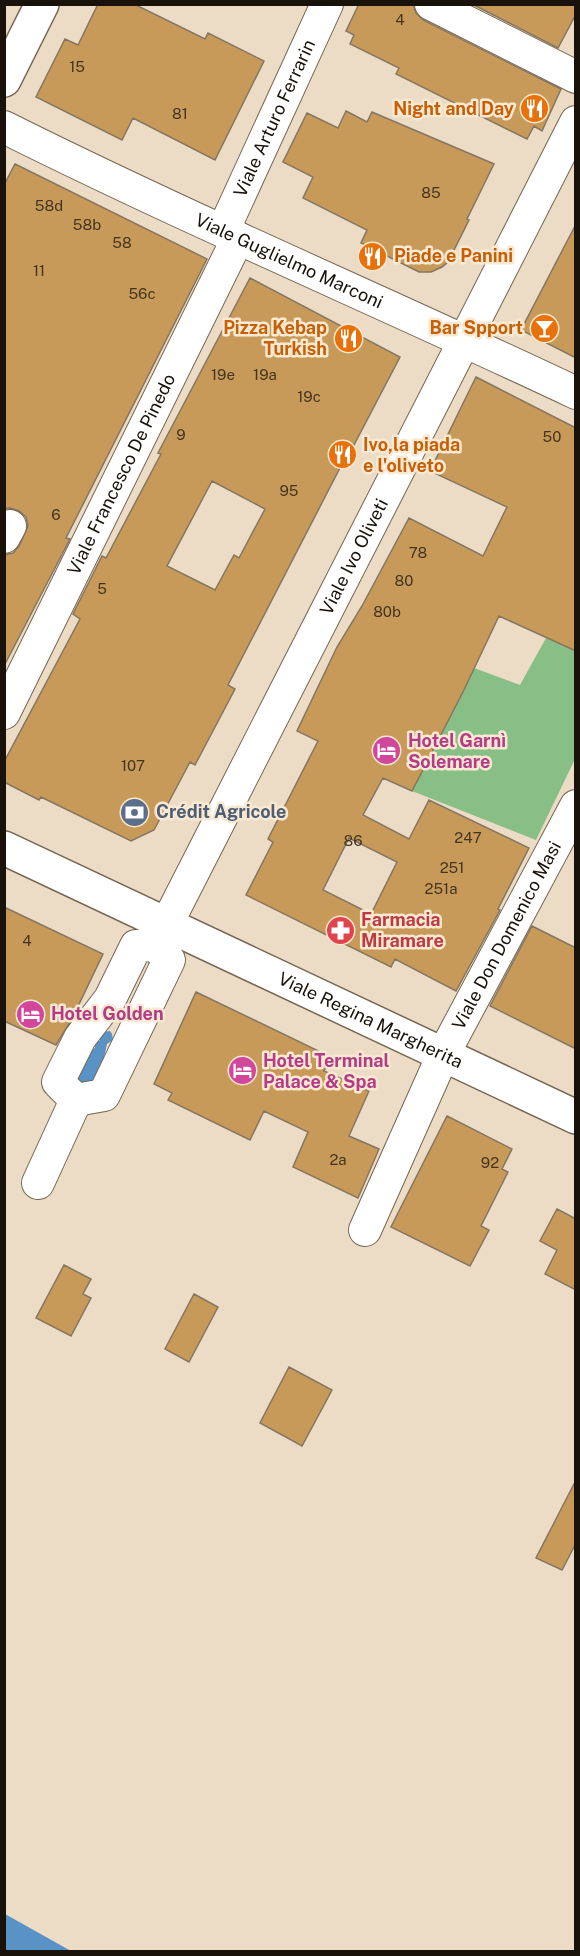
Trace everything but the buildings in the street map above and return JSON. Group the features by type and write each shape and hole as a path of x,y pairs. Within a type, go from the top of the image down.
{"street":[{"path":"4,80 42,4"},
{"name":"Viale Arturo Ferrarin","path":"230,234 327,4"},
{"path":"431,4 576,77"},
{"name":"Viale Ivo Oliveti","path":"160,935 576,122"},
{"name":"Viale Guglielmo Marconi","path":"4,127 576,393"},
{"name":"Viale Francesco De Pinedo","path":"4,713 230,234"},
{"name":"Viale Don Domenico Masi","path":"364,1230 443,1055 576,806"},
{"name":"Viale Regina Margherita","path":"4,848 160,935 443,1055 576,1117"},
{"path":"160,935 169,960 104,1095 76,1100 58,1082 80,1038 117,985 136,946 160,935"},
{"path":"117,985 116,1005 124,1010 133,1010 149,998"},
{"path":"38,1182 76,1100"}],"green space":[{"path":"546,638 575,651 575,759 536,840 412,791 474,668 520,685"}],"water":[{"path":"110,1031 113,1040 107,1044 97,1088 74,1079 88,1051 95,1048 95,1041 100,1041 103,1032"},
{"path":"5,1914 71,1951 5,1951"}],"place":[{"name":"Night and Day","path":"535,109"},
{"name":"Piade e Panini","path":"373,256"},
{"name":"Bar Spport","path":"544,328"},
{"name":"Pizza Kebap Turkish","path":"348,338"},
{"name":"Ivo,la piada e l'oliveto","path":"342,455"},
{"name":"Hotel Garnì Solemare","path":"387,751"},
{"name":"Crédit Agricole","path":"135,812"},
{"name":"Farmacia Miramare","path":"340,930"},
{"name":"Hotel Golden","path":"30,1014"},
{"name":"Hotel Terminal Palace & Spa","path":"242,1071"}]}
